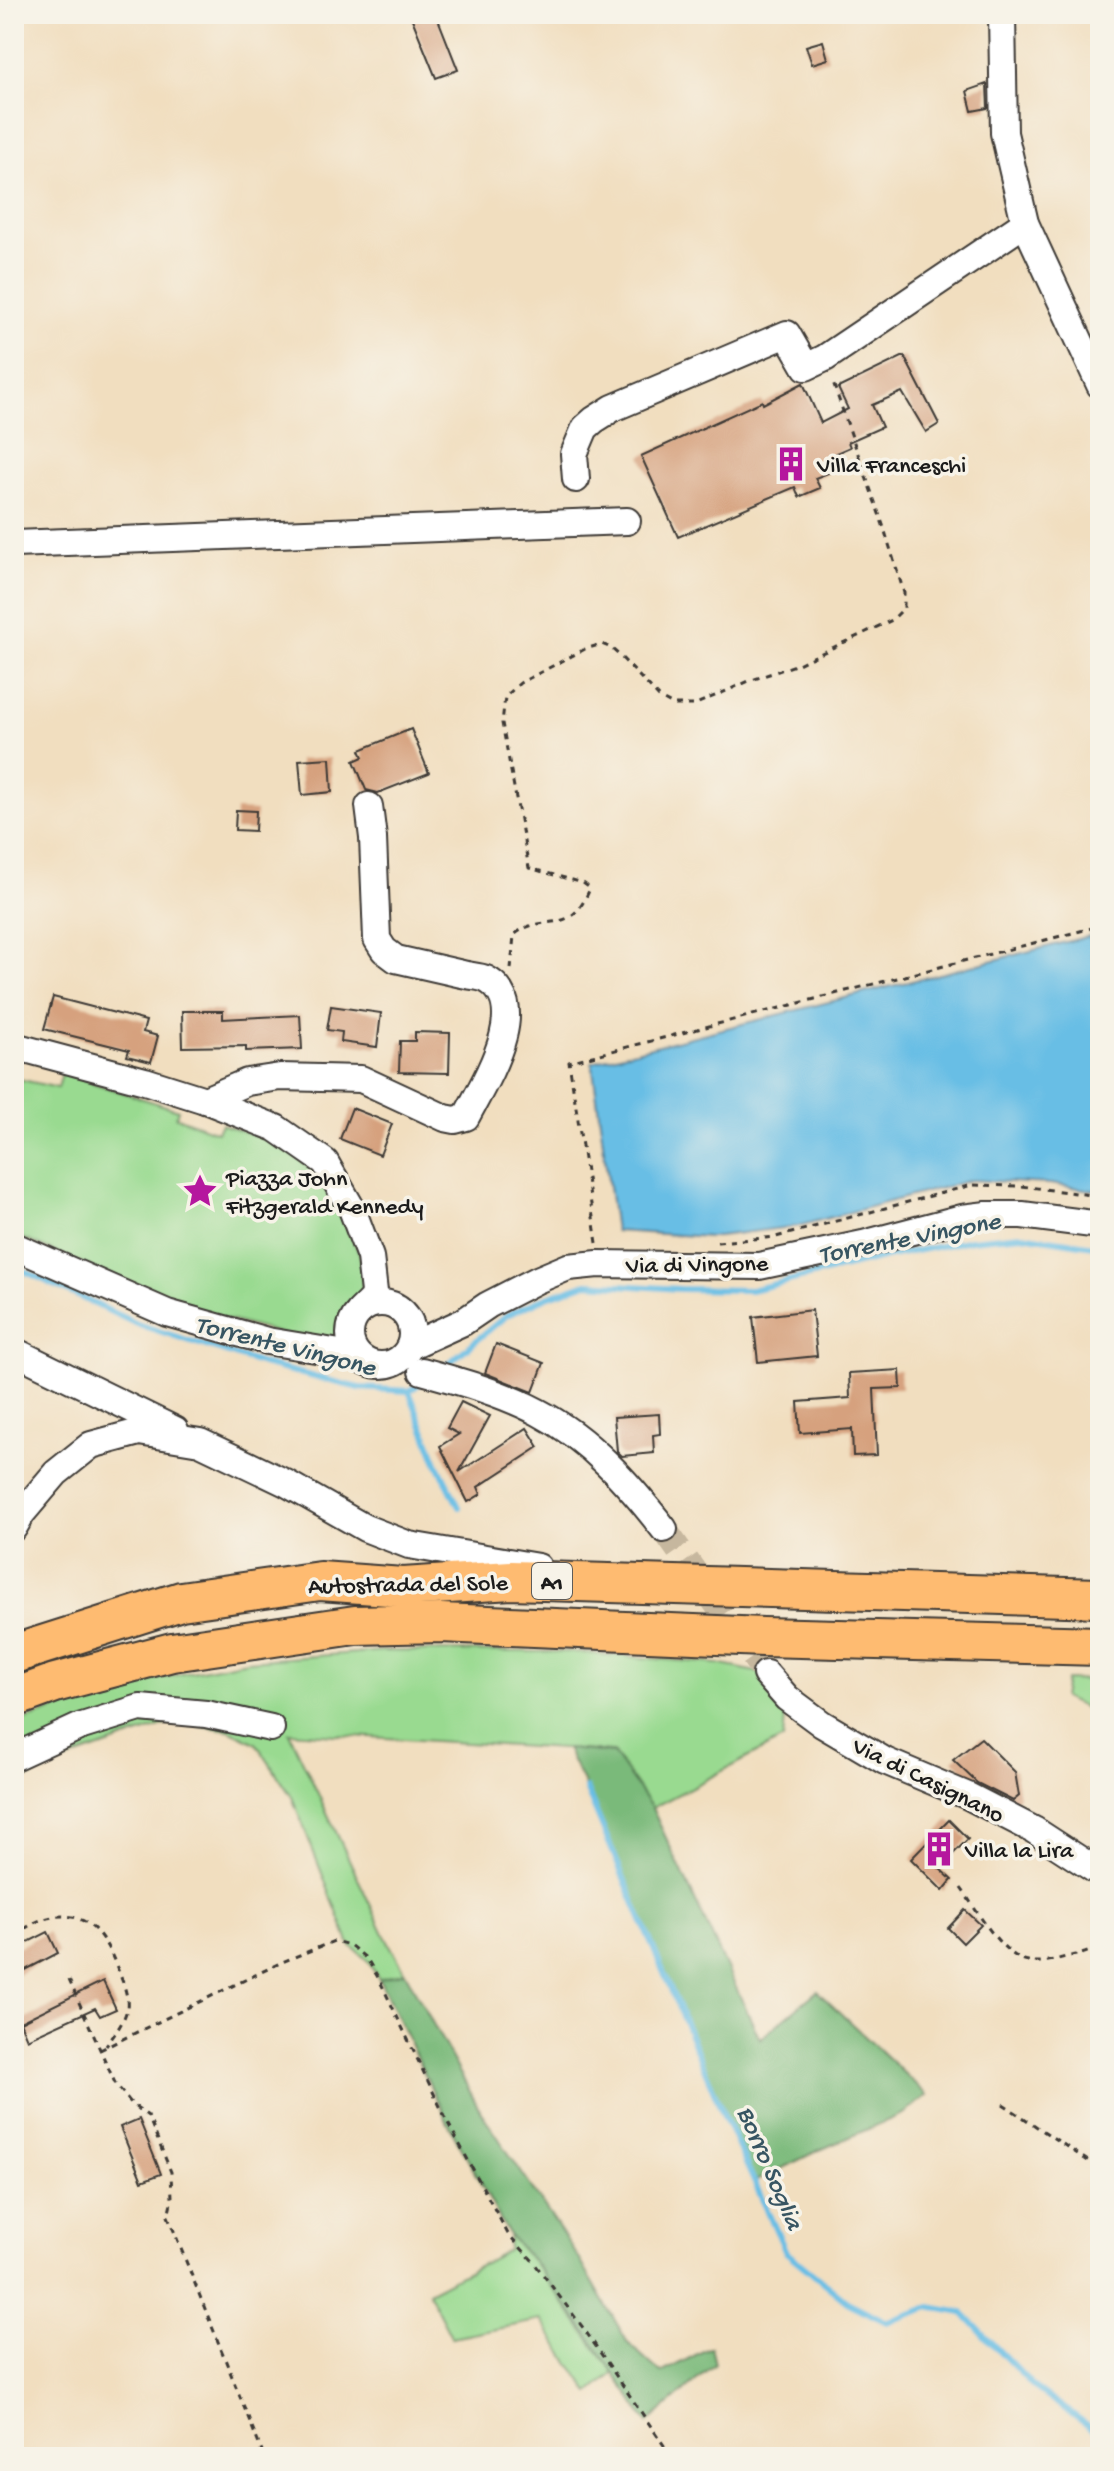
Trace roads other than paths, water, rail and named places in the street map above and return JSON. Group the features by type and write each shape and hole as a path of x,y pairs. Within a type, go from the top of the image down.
{"highway":[{"name":"Autostrada del Sole","path":"14,1654 181,1601 320,1581 403,1587 511,1580 1100,1598"},
{"name":"Autostrada del Sole","path":"14,1698 55,1683 172,1652 355,1625 441,1623 764,1656 1100,1646"}],"street":[{"path":"1002,14 1004,133 1025,223 1100,385"},
{"path":"576,479 574,454 585,428 613,408 787,334 806,367 825,358 1025,223"},
{"path":"14,544 627,521"},
{"path":"205,1100 247,1082 280,1077 361,1079 445,1118 455,1120 466,1117 503,1041 507,1026 506,1004 499,990 485,979 396,959 384,950 377,939 369,806"},
{"path":"14,1046 205,1100 276,1128 325,1162 352,1209 370,1257 405,1314 422,1362"},
{"name":"Via di Vingone","path":"422,1362 463,1322 488,1305 568,1267 598,1264 759,1266 863,1244 962,1218 987,1215 1022,1215 1100,1225"},
{"path":"14,1246 167,1313 267,1341 340,1353 353,1349"},
{"path":"370,1257 374,1292 350,1329 353,1349 366,1362 383,1365 422,1362 539,1412 591,1447 638,1496 664,1529"},
{"path":"360,1311 378,1303 395,1306 405,1314"},
{"name":"Via di Vingone","path":"405,1314 432,1317 488,1305"},
{"path":"14,1351 286,1483 365,1528 409,1545 648,1584"},
{"path":"17,1516 56,1473 91,1445 139,1432 200,1442"},
{"path":"764,1656 1100,1662"},
{"name":"Via di Casignano","path":"764,1656 787,1698 835,1731 885,1761 968,1796 1034,1830 1100,1873"},
{"path":"14,1757 79,1727 140,1708 206,1714 271,1728"}],"water":[{"path":"1090,936 1093,958 1100,971 1100,1191 1050,1184 971,1180 798,1226 710,1237 615,1231 592,1062"}],"waterway":[{"name":"Torrente Vingone","path":"444,1367 507,1315 587,1283 751,1290 971,1240 1022,1235 1100,1247"},
{"name":"Torrente Vingone","path":"14,1266 137,1324 262,1364 359,1388 409,1391 425,1380"},
{"name":"Borro Soglia","path":"409,1391 438,1465 459,1507"},
{"name":"Borro Soglia","path":"586,1788 723,2113 786,2252 847,2302 887,2322 930,2307 963,2313 1033,2386 1100,2434"}],"tunnel":[{"path":"664,1529 766,1674"}],"place":[{"name":"Villa Franceschi","path":"791,464"},
{"name":"Piazza John Fitzgerald Kennedy","path":"200,1191"},
{"name":"Villa la Lira","path":"939,1849"}]}
